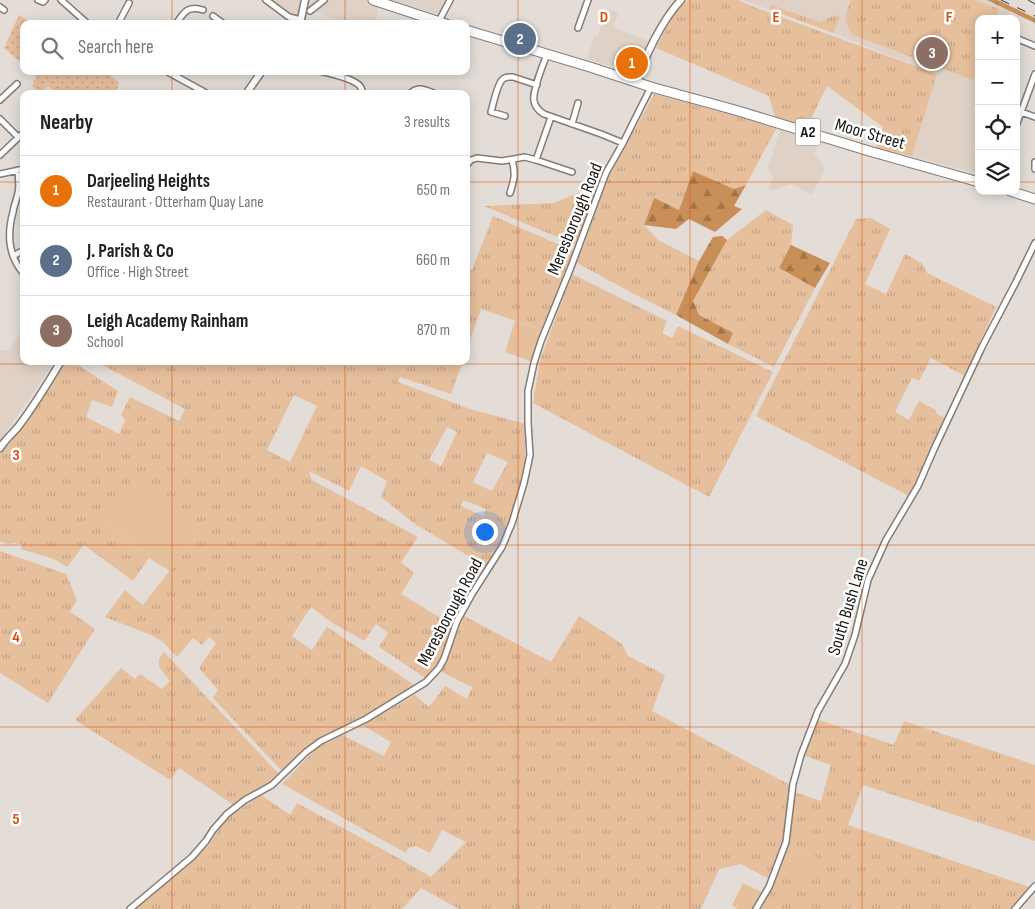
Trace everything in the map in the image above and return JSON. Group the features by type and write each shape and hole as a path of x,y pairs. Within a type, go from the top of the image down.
{"main road":[{"path":"372,0 433,20"},
{"name":"A2","path":"470,31 638,82"},
{"name":"Moor Street","path":"638,82 975,181"},
{"path":"1020,194 1035,199"}],"street":[{"path":"38,0 43,2 45,0"},
{"path":"61,0 84,20"},
{"path":"266,0 296,20"},
{"path":"301,20 305,0"},
{"path":"310,11 324,0"},
{"path":"443,20 450,0"},
{"path":"578,28 588,0"},
{"path":"638,82 647,54 664,23 681,0"},
{"path":"120,20 129,3"},
{"path":"179,20 187,10 194,8 203,10"},
{"path":"213,16 218,20"},
{"path":"1020,40 1035,46"},
{"path":"547,54 534,99 536,107 540,112 623,143"},
{"path":"1035,74 1020,112 1035,117"},
{"path":"173,75 201,90"},
{"path":"249,90 259,75"},
{"path":"332,75 358,84 362,90"},
{"path":"505,116 491,112 504,78 510,77 537,85"},
{"path":"0,100 17,84"},
{"name":"Meresborough Road","path":"130,909 192,857 206,841 212,830 227,814 245,800 272,785 306,752 321,741 366,719 426,682 439,668 457,621 502,548 512,523 530,455 528,391 534,363 606,173 651,87"},
{"path":"413,90 421,88 426,90"},
{"path":"572,124 578,103"},
{"path":"536,160 551,117"},
{"path":"0,119 18,137 0,155"},
{"path":"471,160 477,158 502,161 525,157 572,172"},
{"path":"510,194 514,181 512,160"},
{"path":"1035,162 1035,169"},
{"path":"0,174 20,169"},
{"path":"20,180 9,236 13,256 20,269"},
{"name":"South Bush Lane","path":"756,909 769,887 786,842 793,784 803,747 818,711 845,664 855,635 868,580 886,540 918,486 934,447 982,347 1035,243"},
{"path":"13,256 20,252"},
{"path":"0,448 17,428 58,365"},
{"path":"1015,909 1035,886"}],"shaded area":[{"path":"270,0 380,0 376,20 335,20 308,7 296,18"},
{"path":"389,0 445,0 438,14"},
{"path":"743,0 987,0 1011,11 1010,15 975,15 975,173 912,156 937,74"},
{"path":"608,10 619,12 613,28 652,42 636,74 587,59 594,36 597,37"},
{"path":"781,129 820,141 814,154 825,169 812,195 792,184 768,191 773,176 767,169"},
{"path":"20,333 20,365 52,365 0,441 0,351 9,350"}],"green space":[{"path":"688,0 738,0 937,74 912,156 876,148 883,127 827,86 807,127 775,117 769,96 656,48 677,9"},
{"path":"851,0 975,0 999,9 997,15 975,15 975,75 973,80 853,35 846,21 847,10"},
{"path":"987,0 998,0 1035,18 1035,23"},
{"path":"771,5 820,22 835,15 840,17 833,33 769,9"},
{"path":"19,15 28,20 20,20 20,62 4,48"},
{"path":"35,75 109,75 119,82 117,90 52,90 48,86 43,90 37,90 32,86 37,77"},
{"path":"654,94 777,127 746,185 734,189 693,171 679,210 654,199 644,225 658,240 699,261 676,315 577,263 609,177"},
{"path":"693,171 734,189 746,185 734,206 742,209 715,232 689,219 676,229 644,225 654,198 679,210"},
{"path":"598,185 576,245 484,206 554,203"},
{"path":"766,210 793,225 791,245 779,268 815,288 774,367 728,344 732,333 699,315 693,301 727,240"},
{"path":"493,216 574,251 542,330 481,309 470,340 470,269 472,270"},
{"path":"871,218 890,229 865,284 886,294 905,254 922,263 927,273 996,307 965,376 931,358 919,381 912,378 895,412 909,420 919,401 936,410 937,414 947,419 911,497 756,416 856,219"},
{"path":"722,236 727,240 693,301 699,315 733,333 728,344 676,315 699,261 713,237"},
{"path":"791,245 830,263 815,288 779,268"},
{"path":"572,274 667,321 662,333 672,338 678,326 773,372 709,497 533,403 540,360"},
{"path":"515,321 542,330 532,362 505,352"},
{"path":"62,365 78,365 118,391 112,407 92,400 86,417 119,434 125,420 121,415 130,397 179,421 185,409 102,365 462,365 451,394 400,377 398,382 470,409 526,424 525,470 507,527 487,567 415,524 381,497 387,481 361,466 349,491 309,471 312,480 418,537 401,562 414,573 401,594 454,626 439,665 427,679 379,647 388,633 376,624 364,641 331,622 311,607 292,636 312,650 327,627 416,686 356,722 319,739 282,771 213,698 218,690 199,668 216,643 209,637 202,645 193,638 188,644 174,631 163,642 151,635 105,617 125,590 143,605 200,531 104,519 149,558 133,581 84,545 67,567 54,559 21,549 22,544 12,543 10,545 0,541 0,452 10,444 42,399","holes":["294,395 317,406 290,462 267,450","447,427 457,432 441,466 429,460","487,453 508,462 492,491 473,482","463,500 486,509 483,516 461,506"]},
{"path":"132,479 200,531 170,571 149,558 104,519"},
{"path":"0,551 66,574 77,600 70,612 95,629 48,703 0,673"},
{"path":"464,616 551,662 579,616 622,644 628,656 665,675 652,711 790,785 783,841 769,879 741,864 719,869 701,909 459,909 421,888 402,909 135,909 209,845 225,820 261,795 290,815 297,803 431,877 466,842 442,830 430,853 416,846 408,848 406,853 282,784 317,748 342,735 384,756 391,742 362,725 415,695 429,707 445,686 467,699 472,687 442,672"},
{"path":"174,631 188,644 177,657 163,642"},
{"path":"164,652 280,775 235,806 179,768 170,780 75,720 121,668 135,679 140,674 162,689 170,681 159,667 159,659"},
{"path":"816,719 894,745 904,721 1035,765 1035,841 863,785 848,825 1030,887 1011,909 761,909 778,870 817,857 785,847 794,792 821,801 831,765 805,756"},
{"path":"785,847 817,857 807,881 778,870"},
{"path":"743,883 763,893 754,909 737,909 732,905"}],"railway":[{"path":"1001,0 1035,16"},
{"path":"1028,0 1035,4"}],"place":[{"name":"J. Parish & Co","path":"520,39"},
{"name":"Leigh Academy Rainham","path":"932,53"},
{"name":"Darjeeling Heights","path":"632,63"}]}
